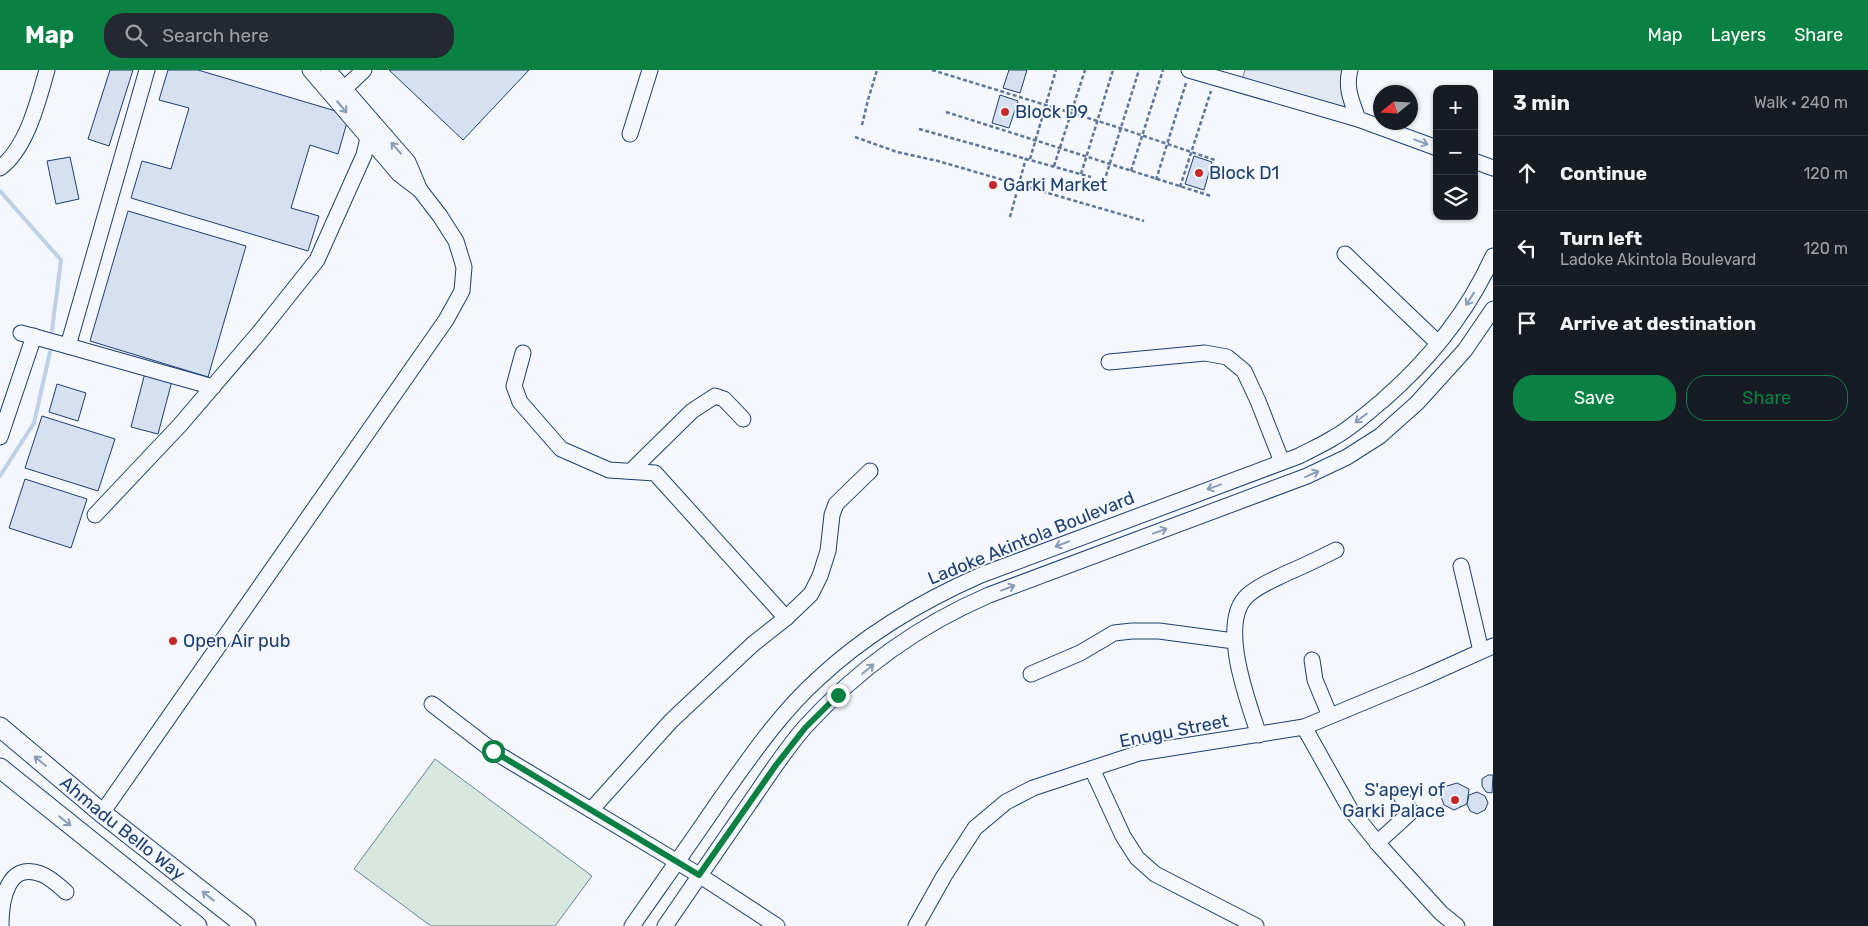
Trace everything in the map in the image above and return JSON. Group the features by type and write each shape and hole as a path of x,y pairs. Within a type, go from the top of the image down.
{"main road":[{"name":"Ahmadu Bello Way","path":"6,732 102,813 246,926"},
{"name":"Ahmadu Bello Way","path":"0,768 197,926"}],"street":[{"path":"0,168 23,140 47,70"},
{"path":"68,346 147,70"},
{"path":"102,813 446,320 462,290 464,267 456,241 440,216 420,190 400,174 310,70"},
{"path":"328,70 408,162 420,190"},
{"path":"345,88 364,70"},
{"path":"630,134 650,70"},
{"path":"1190,70 1358,119 1433,147"},
{"path":"1350,70 1348,92 1358,119"},
{"path":"95,515 138,471 214,387 318,260 364,155 372,121"},
{"path":"1478,162 1493,168"},
{"path":"1345,254 1438,343"},
{"name":"Ladoke Akintola Boulevard","path":"632,926 754,752 785,713 819,677 880,629 948,589 981,575 1299,456 1334,438 1363,417 1400,385 1438,343 1468,302 1488,279 1493,256"},
{"path":"665,926 776,765 805,728 838,695 892,649 959,608 989,595 1308,476 1347,458 1380,436 1417,403 1465,350 1493,308"},
{"path":"0,437 28,335 214,387"},
{"path":"523,353 514,386 520,402 561,449 609,470 655,473 786,618"},
{"path":"1109,362 1205,353 1227,357 1244,371 1282,462"},
{"path":"631,471 692,411 715,396 724,399 743,419"},
{"path":"591,810 671,721 753,644 786,618 811,594 820,576 828,551 832,515 836,504 870,471"},
{"path":"1259,735 1240,676 1234,642 1237,614 1241,602 1265,583 1336,550"},
{"path":"1461,566 1487,648"},
{"path":"1031,674 1080,653 1114,634 1132,630 1159,631 1234,642"},
{"name":"Enugu Street","path":"916,926 944,876 975,828 1006,802 1032,788 1139,753 1304,727 1422,678 1487,648"},
{"path":"1312,660 1315,680 1330,716"},
{"path":"432,704 493,751 699,875 777,926"},
{"path":"1304,727 1350,809 1377,842 1441,912 1457,926"},
{"path":"1092,769 1123,836 1137,858 1155,874 1256,926"},
{"path":"1377,842 1411,812 1401,796"},
{"path":"1,926 8,886 13,877 19,873 29,870 43,874 66,892"}],"path":[{"path":"862,126 877,70"},
{"path":"932,70 1121,128 1215,160"},
{"path":"1010,217 1056,70"},
{"path":"1054,166 1085,70"},
{"path":"1081,174 1113,70"},
{"path":"1104,182 1139,70"},
{"path":"1132,171 1163,70"},
{"path":"1156,180 1190,70"},
{"path":"1180,187 1215,78"},
{"path":"946,112 1211,196"},
{"path":"919,129 1091,177"},
{"path":"855,137 897,152 938,160 1144,221"}],"shaded area":[{"path":"1245,70 1350,70 1347,118 1240,85"},
{"path":"435,759 592,876 555,926 431,926 354,869"}],"building":[{"path":"110,70 133,70 109,146 88,139"},
{"path":"168,70 198,70 349,115 338,154 310,145 291,208 319,216 308,251 131,198 142,161 171,169 189,108 159,100"},
{"path":"389,70 529,70 463,140"},
{"path":"1009,70 1027,70 1020,93 1003,88"},
{"name":"Block D9","path":"1000,95 1018,101 1009,128 992,123"},
{"name":"Block D1","path":"1194,156 1212,162 1204,190 1185,184"},
{"path":"70,157 79,199 56,204 47,161"},
{"path":"128,211 246,246 208,377 90,341"},
{"path":"146,369 173,377 158,434 131,427"},
{"path":"57,384 86,393 78,421 49,412"},
{"path":"42,416 115,439 98,491 25,468"},
{"path":"25,479 87,499 71,548 9,528"},
{"name":"S'apeyi of Garki Palace","path":"1488,775 1493,775 1492,793 1486,792 1482,786 1482,779"},
{"name":"S'apeyi of Garki Palace","path":"1457,783 1469,789 1467,804 1454,810 1444,805 1440,794 1447,786"},
{"name":"S'apeyi of Garki Palace","path":"1477,792 1485,796 1488,803 1485,810 1477,814 1470,811 1467,804 1469,795"}],"waterway":[{"path":"0,191 61,260 52,330"},
{"path":"0,476 34,423 50,352"}],"place":[{"name":"Block D9","path":"1005,112"},
{"name":"Block D1","path":"1199,173"},
{"name":"Garki Market","path":"993,185"},
{"name":"Open Air pub","path":"173,641"},
{"name":"S'apeyi of Garki Palace","path":"1455,800"}],"route":[{"path":"493,751 699,875 776,765 805,728 838,695"}]}
